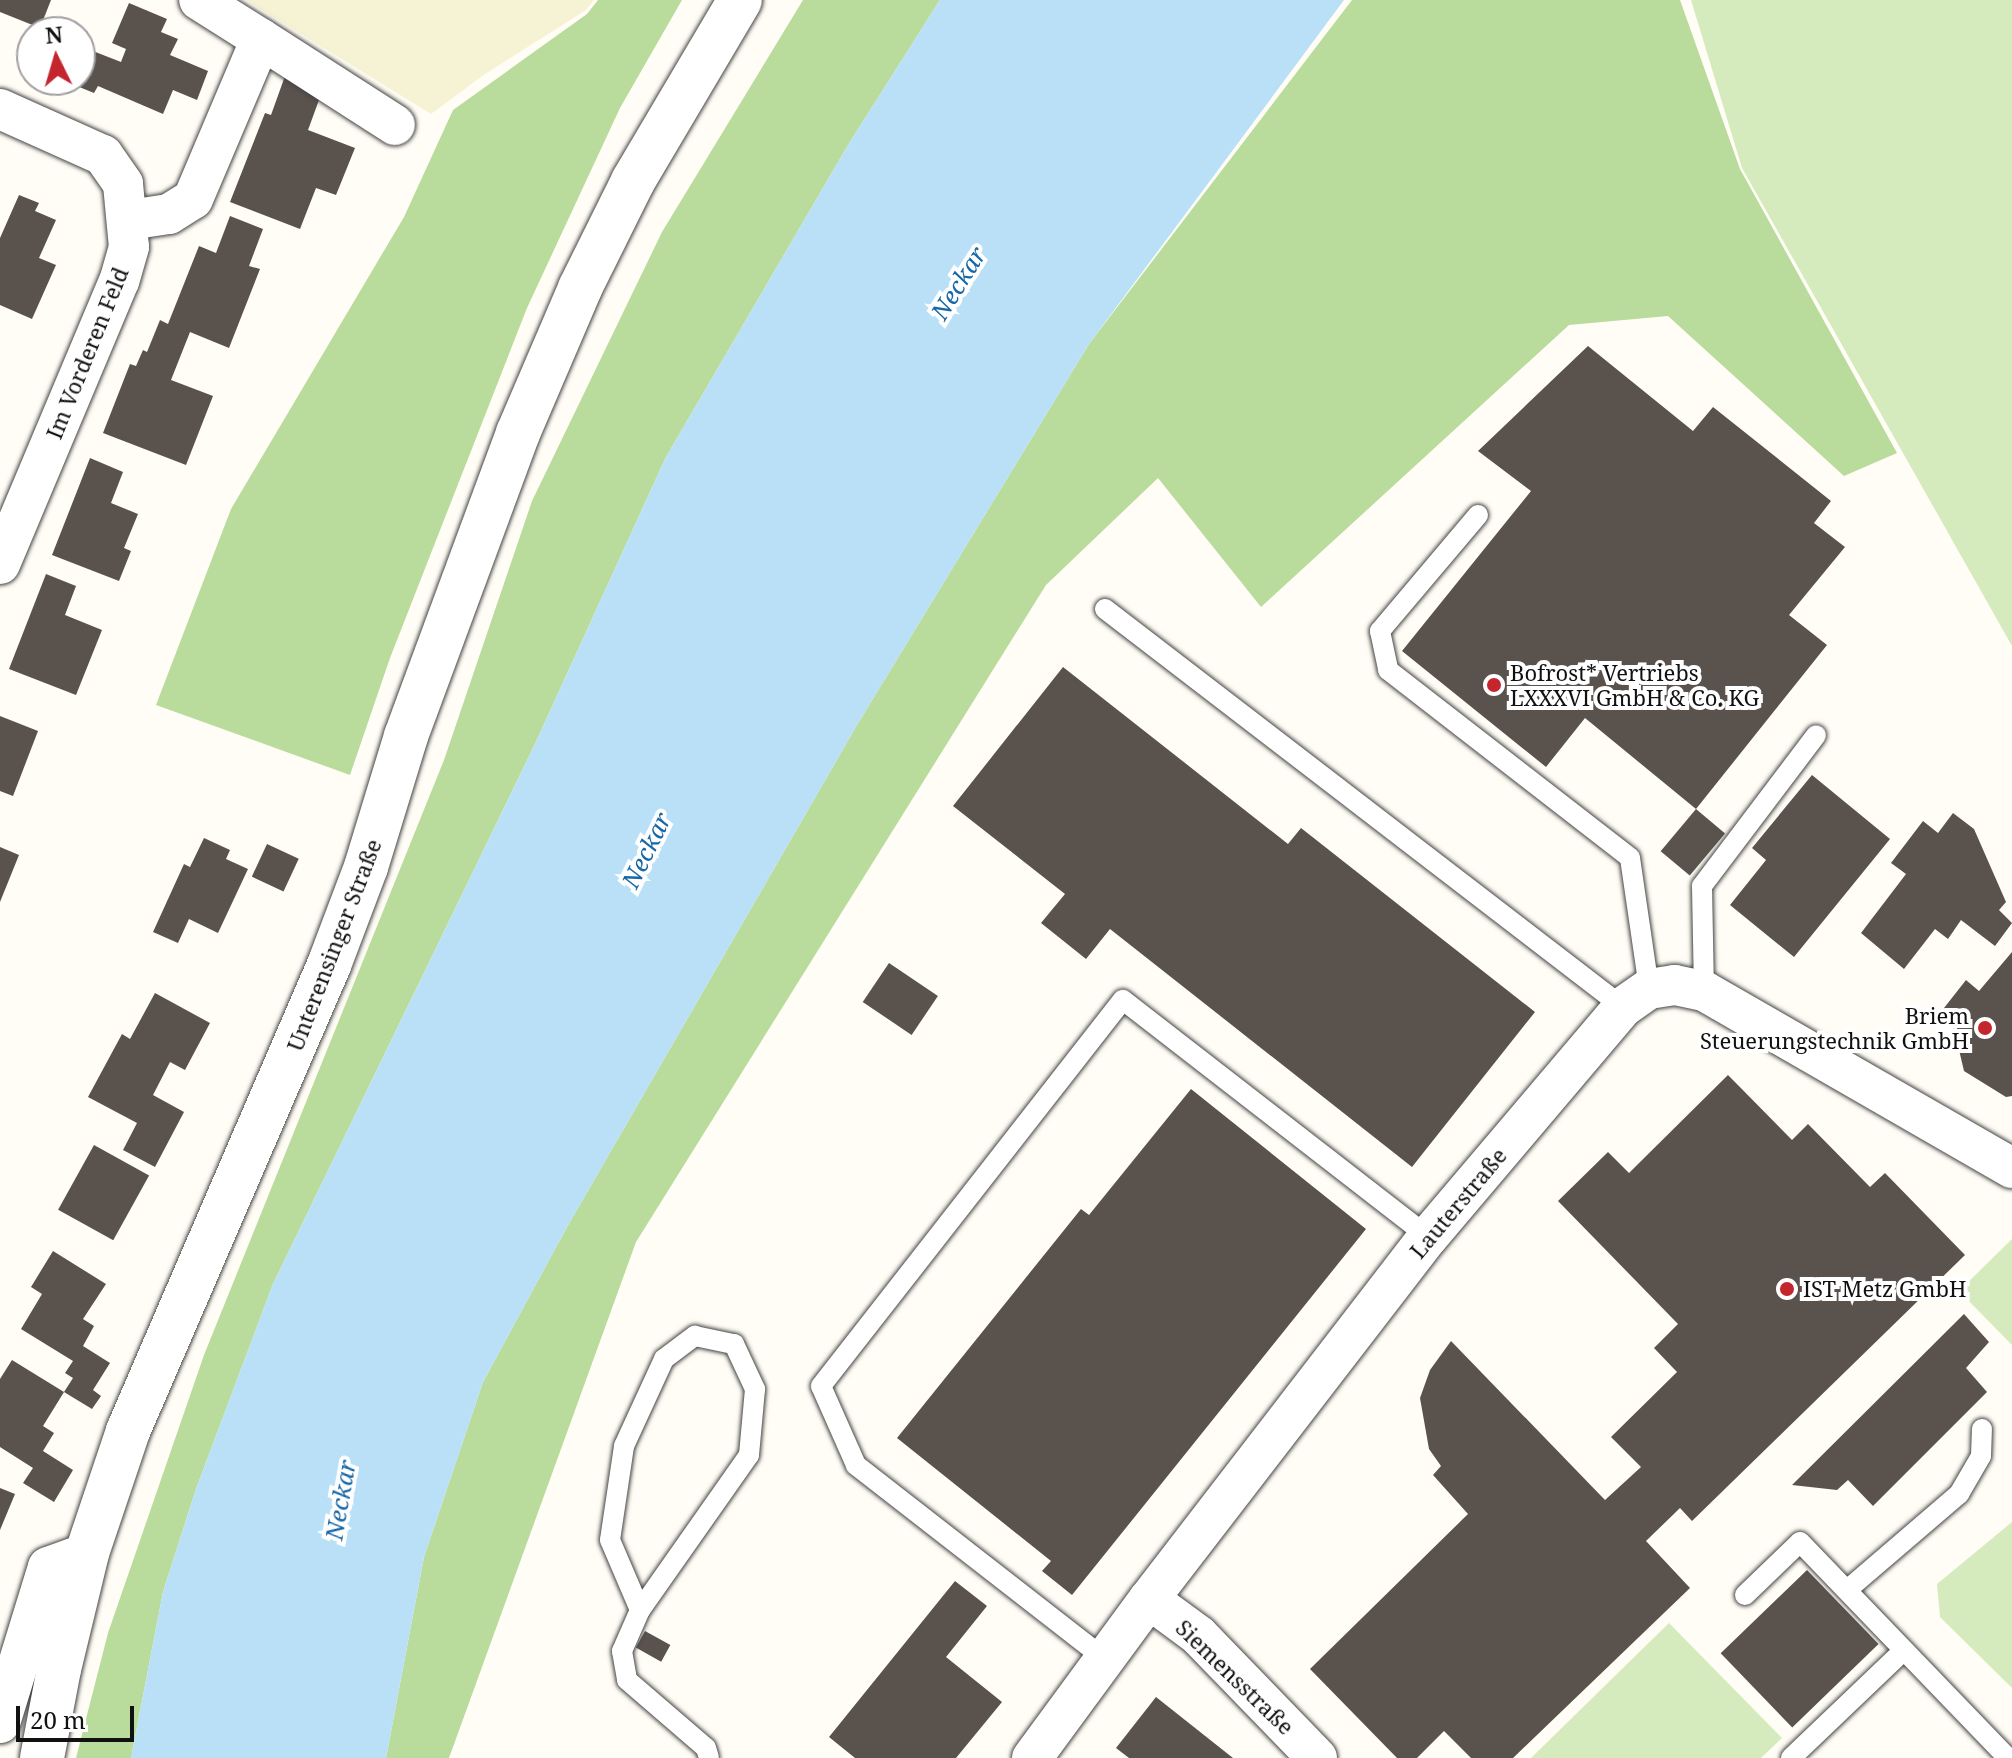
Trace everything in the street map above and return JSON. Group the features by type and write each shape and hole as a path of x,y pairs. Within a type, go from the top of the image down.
{"street":[{"path":"199,0 395,125"},
{"name":"Unterensinger Straße","path":"42,1758 59,1669 87,1553 134,1416 289,1062 347,917 406,736 518,433 562,330 633,181 740,0"},
{"path":"129,220 169,214 193,199 261,39"},
{"name":"Im Vorderen Feld","path":"0,109 103,155 123,184 129,220 129,247 119,281 0,564"},
{"path":"1636,998 1675,985 1704,991 2012,1168"},
{"name":"Lauterstraße","path":"1032,1758 1149,1599 1428,1237 1636,998"},
{"path":"0,1723 48,1567 87,1553"},
{"name":"Siemensstraße","path":"1149,1599 1198,1635 1317,1758"}],"lane":[{"path":"1478,515 1380,631 1388,670 1630,858 1636,998"},
{"path":"1105,609 1636,998"},
{"path":"1704,991 1702,886 1816,735"},
{"path":"1105,1659 856,1465 821,1386 1123,1000 1428,1237"},
{"path":"640,1610 610,1540 624,1446 664,1359 695,1336 734,1344 755,1389 749,1455 640,1610 622,1651 627,1680 706,1748 709,1758"},
{"path":"1847,1590 1959,1494 1981,1456 1982,1429"},
{"path":"1745,1595 1800,1542 2008,1758"},
{"path":"1791,1758 1903,1651"}],"shaded area":[{"path":"246,0 594,0 586,10 485,74 431,114"}],"green space":[{"path":"598,0 682,0 620,108 527,308 390,658 350,775 156,705 231,509 404,217 453,110 587,14"},
{"path":"803,0 940,0 848,145 666,457 534,746 273,1284 196,1489 163,1592 131,1758 76,1758 108,1633 204,1355 444,760 532,501 662,232"},
{"path":"1352,0 1680,0 1740,169 1897,453 1844,476 1668,316 1569,325 1261,607 1158,478 1046,585 636,1242 449,1758 386,1758 424,1557 483,1382 567,1227 857,725 1089,344"},
{"path":"1691,0 2012,0 2012,646 1742,168"},
{"path":"2012,1239 2012,1345 1959,1291"},
{"path":"2012,1522 2012,1688 1940,1617 1937,1584"},
{"path":"1669,1623 1782,1738 1761,1758 1531,1758"}],"water":[{"name":"Neckar","path":"940,0 1344,0 1089,344 857,725 567,1227 483,1382 424,1557 386,1758 131,1758 163,1592 196,1489 273,1284 534,746 666,457 848,145"}],"building":[{"path":"0,0 51,0 45,16 16,18 0,12"},
{"path":"129,3 167,19 161,32 178,39 170,55 208,71 197,100 173,90 163,114 98,86 96,90 96,52 121,62 126,49 112,43"},
{"path":"285,76 319,100 308,130 355,148 336,195 316,188 300,229 230,202 265,113 271,115"},
{"path":"19,195 39,203 35,211 56,220 39,258 56,265 32,319 0,305 0,238"},
{"path":"230,216 263,229 249,266 260,269 229,348 190,332 171,380 213,396 186,465 103,433 130,364 136,366 143,350 147,352 160,320 168,324 199,246 216,253"},
{"path":"1588,346 1693,431 1713,407 1831,501 1814,523 1845,547 1789,615 1827,645 1696,809 1585,718 1546,767 1402,651 1531,491 1478,451"},
{"path":"90,458 123,472 111,503 138,514 124,548 131,551 119,581 52,555"},
{"path":"46,574 76,586 65,615 102,630 76,695 9,669"},
{"path":"1063,667 1288,844 1301,828 1535,1012 1412,1167 1110,929 1086,959 1041,923 1065,894 953,806"},
{"path":"0,716 38,731 13,796 0,791"},
{"path":"1812,775 1890,839 1794,957 1730,905 1766,860 1752,848"},
{"path":"1696,809 1725,833 1690,876 1661,851"},
{"path":"1953,813 1974,829 2006,902 1999,910 2012,923 1995,946 1961,920 1948,939 1935,929 1904,969 1861,933 1906,874 1891,863 1923,821 1938,833"},
{"path":"204,838 230,850 226,859 248,869 218,933 189,919 178,943 153,932 184,864 190,867"},
{"path":"267,844 299,859 284,891 252,877"},
{"path":"0,847 19,855 0,902"},
{"name":"Briem Steuerungstechnik GmbH","path":"2012,952 2012,1096 2006,1097 1964,1071 1955,1033 1960,1022 1944,1008 1966,980 1979,991"},
{"path":"889,963 938,996 912,1035 863,1002"},
{"path":"155,993 210,1023 185,1070 170,1062 153,1095 184,1112 155,1167 123,1150 137,1123 88,1097 122,1034 130,1039"},
{"path":"1728,1075 1792,1140 1808,1124 1870,1187 1885,1173 1965,1255 1692,1521 1680,1508 1646,1541 1690,1588 1513,1758 1471,1758 1444,1731 1417,1758 1397,1758 1310,1669 1468,1514 1433,1475 1441,1466 1429,1449 1420,1398 1430,1370 1451,1341 1605,1500 1641,1467 1611,1437 1677,1372 1654,1348 1678,1324 1558,1201 1608,1152 1629,1173"},
{"path":"1191,1089 1366,1229 1072,1595 1042,1571 1051,1561 897,1438 1081,1209 1089,1215"},
{"path":"94,1145 149,1176 113,1240 58,1210"},
{"path":"53,1251 106,1284 83,1319 94,1326 83,1346 110,1363 93,1390 101,1396 92,1409 64,1392 73,1378 65,1373 73,1361 21,1329 42,1294 31,1287"},
{"path":"1964,1314 1989,1342 1966,1368 1987,1392 1873,1506 1848,1480 1837,1490 1792,1485"},
{"path":"12,1360 64,1392 43,1426 54,1433 43,1451 73,1470 54,1502 23,1483 33,1468 0,1447 0,1379"},
{"path":"0,1488 15,1494 0,1530"},
{"path":"1807,1570 1879,1644 1792,1727 1721,1653"},
{"path":"955,1581 987,1606 946,1657 1002,1702 956,1758 855,1758 829,1737"},
{"path":"645,1631 670,1645 661,1662 636,1648"},
{"path":"1156,1697 1233,1758 1129,1758 1116,1748"}],"place":[{"name":"Bofrost* Vertriebs LXXXVI GmbH & Co. KG","path":"1494,685"},
{"name":"Briem Steuerungstechnik GmbH","path":"1985,1028"},
{"name":"IST Metz GmbH","path":"1787,1289"}]}
